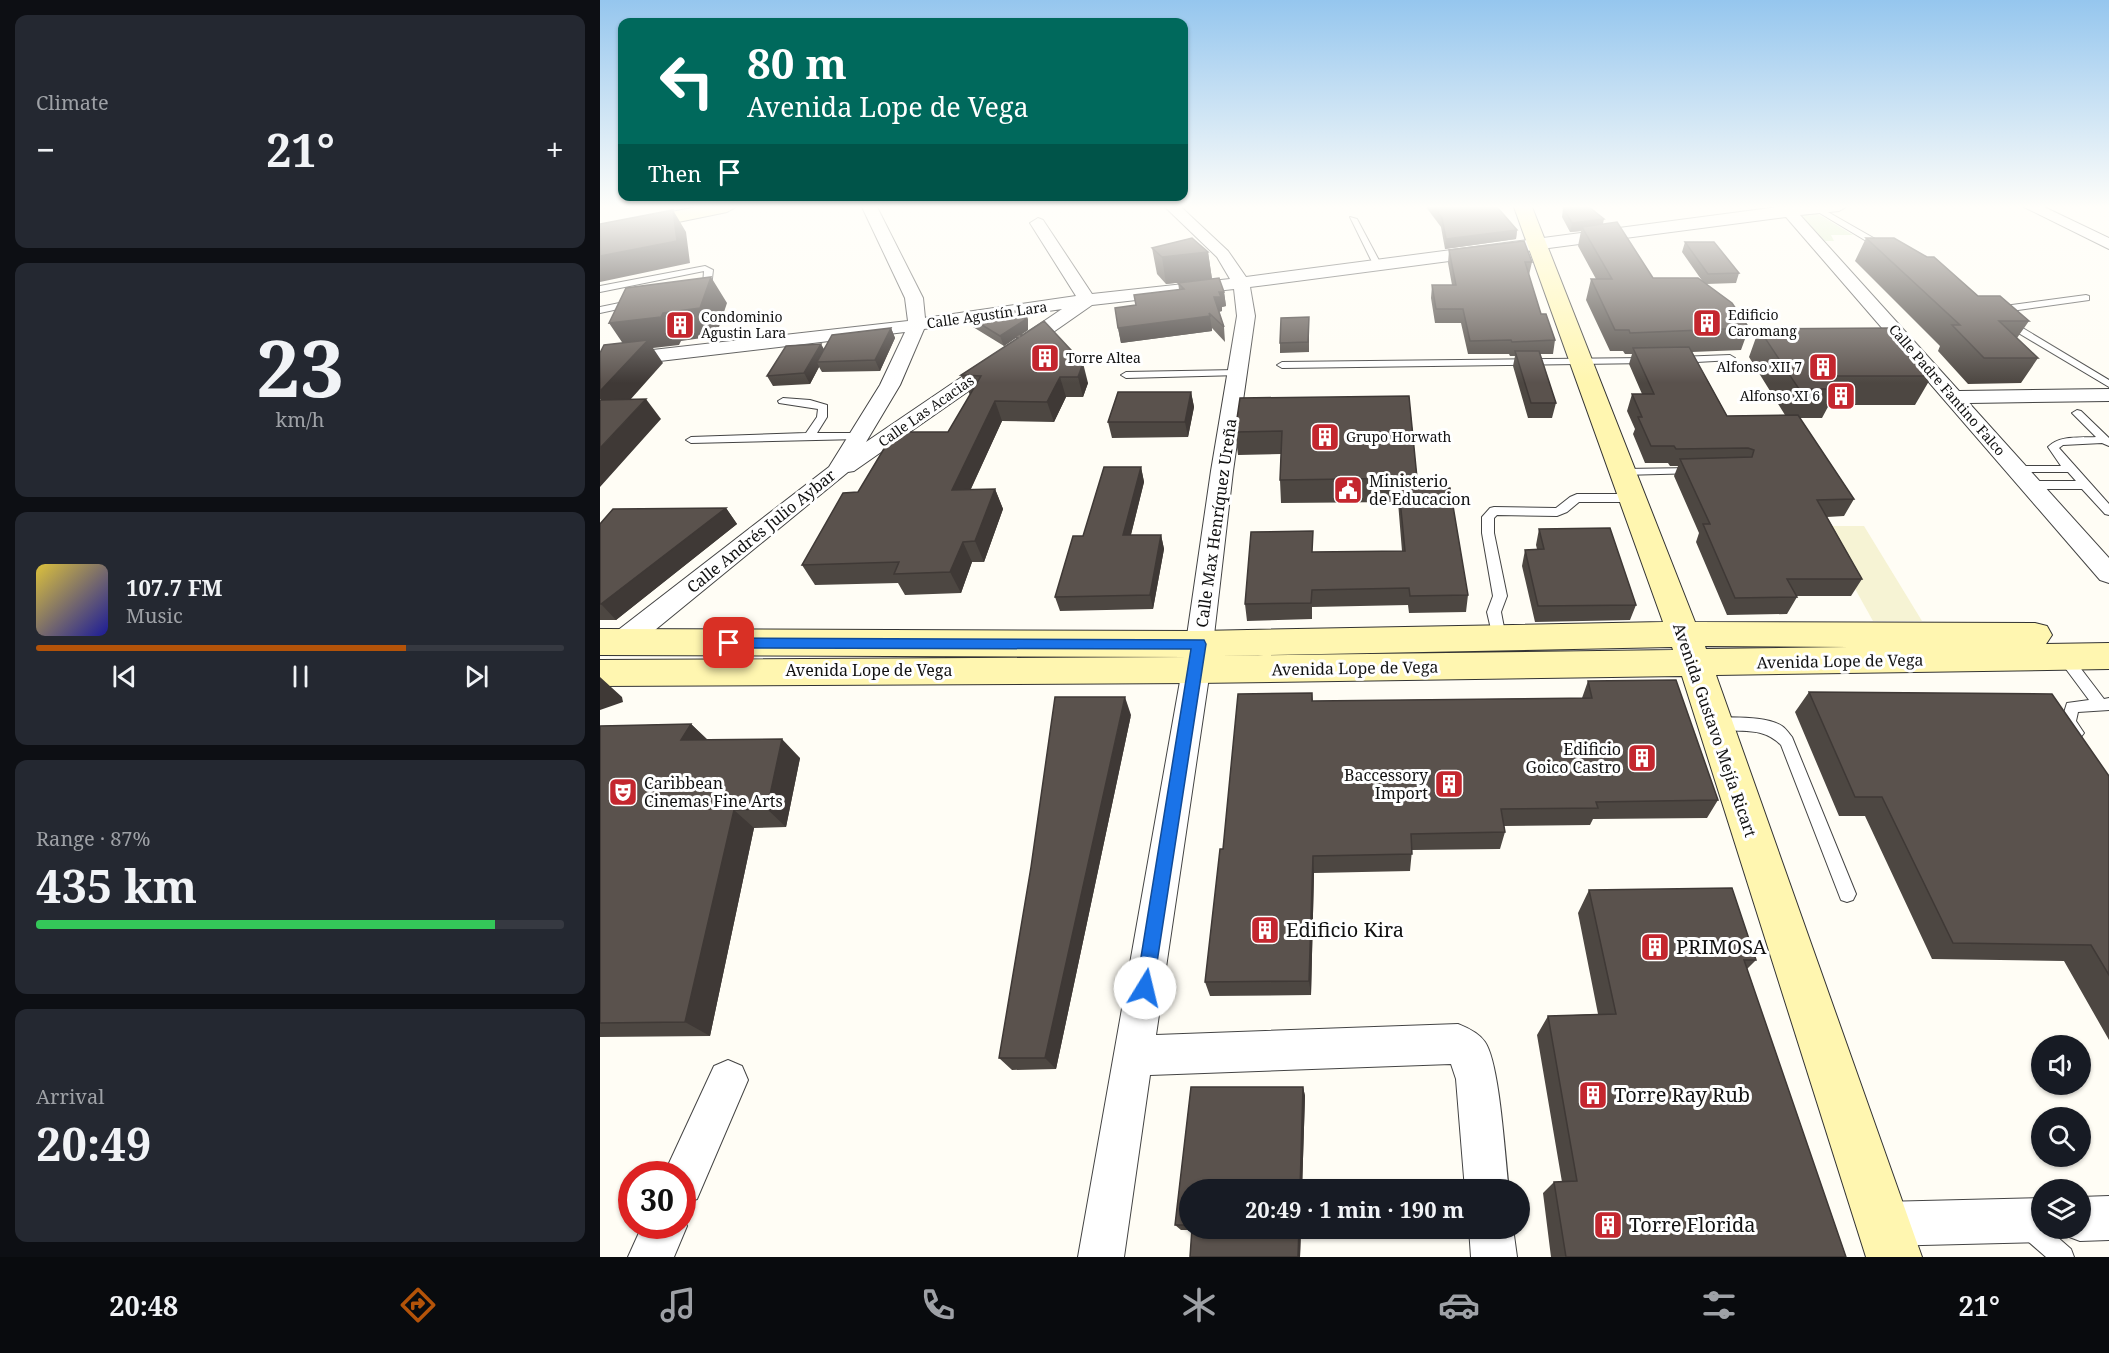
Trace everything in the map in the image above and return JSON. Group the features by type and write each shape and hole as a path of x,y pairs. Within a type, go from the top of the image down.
{"main road":[{"name":"Avenida Gustavo Mejía Ricart","path":"1545,266 1689,649 1888,1241"},
{"name":"Avenida Lope de Vega","path":"600,673 1198,657 1689,649 2109,636"},
{"name":"Avenida Lope de Vega","path":"612,641 1198,657 1499,638 1689,649 2109,656"}],"street":[{"path":"898,266 914,298 917,325"},
{"path":"1065,266 1087,300"},
{"name":"Calle Max Henríquez Ureña","path":"1101,1257 1198,657 1246,316 1247,301 1242,284 1231,266"},
{"name":"Calle Agustín Lara","path":"600,362 917,325 1087,300 1242,284 1378,266"},
{"name":"Calle Padre Fantino Falco","path":"1837,266 2109,574"},
{"name":"Calle Las Acacias","path":"837,472 1087,300"},
{"name":"Calle Andrés Julio Aybar","path":"612,641 837,472 890,385 917,325"},
{"path":"1953,397 2109,395"},
{"path":"1135,1056 1458,1044 1470,1055 1476,1079 1486,1179"},
{"path":"692,1161 728,1080"},
{"path":"2091,1219 2109,1218"},
{"path":"1888,1241 2031,1220"},
{"path":"651,1257 659,1239"},
{"path":"1492,1239 1494,1257"}],"lane":[{"path":"600,289 705,268 709,270 707,287 690,291"},
{"path":"2086,298 1989,311 2109,384"},
{"path":"600,310 645,300"},
{"path":"1673,360 1730,358"},
{"path":"1282,366 1661,360"},
{"path":"1126,375 1238,373"},
{"path":"783,401 810,403 823,407 822,417 809,436"},
{"path":"2077,413 2107,442"},
{"path":"691,440 859,436"},
{"path":"2107,442 2054,444 2055,452 2109,511"},
{"path":"2017,469 2070,469"},
{"path":"1499,638 1494,612 1500,596 1488,532 1488,517 1494,512 1557,512 1564,510 1570,500 1577,498 1627,485 1705,471"},
{"path":"2031,485 2085,485"},
{"path":"2064,657 2105,704"},
{"path":"2082,742 2068,722 2072,707 2105,704"},
{"path":"1715,723 1756,725 1776,730 1787,741 1847,894"},
{"path":"2048,1239 2063,1257"}],"shaded area":[{"path":"1820,526 1864,526 1922,621 1873,621"}],"building":[{"path":"1452,266 1526,266 1541,314 1546,314 1555,340 1470,341 1463,309 1436,309 1432,285 1456,285"},
{"path":"1604,266 1645,266 1653,278 1698,278 1732,303 1749,328 1630,333 1629,330 1615,330 1591,279 1612,279"},
{"path":"1702,266 1733,266 1739,273 1708,274"},
{"path":"1896,266 1944,266 1978,296 2000,296 2029,321 1999,321 2038,358 1984,358 1952,325 1960,325"},
{"path":"711,277 700,308 663,313 661,317 609,323 626,288"},
{"path":"1219,278 1224,292 1219,292 1221,297 1214,297 1224,327 1209,313 1210,316 1118,328 1115,308 1136,305 1134,295 1184,289 1178,283"},
{"path":"1025,310 1025,320 1000,336 969,317"},
{"path":"1309,317 1308,342 1280,343 1281,318"},
{"path":"1044,321 1083,363 1078,377 1060,377 1047,402 995,401 952,490 995,489 975,541 963,542 950,572 894,574 899,562 802,565 843,493 858,492 894,432 948,432 981,376 961,375 1018,338 1015,337 1021,333 1021,336"},
{"path":"891,328 875,360 817,362 832,335"},
{"path":"1891,328 1932,376 1827,376 1836,389 1799,389 1759,329"},
{"path":"648,340 600,391 600,353 604,345"},
{"path":"821,344 804,373 767,376 786,346"},
{"path":"1689,347 1727,416 1798,415 1854,499 1817,500 1862,579 1787,579 1797,597 1735,598 1703,524 1710,524 1680,459 1752,457 1754,450 1748,448 1676,449 1674,446 1651,446 1638,417 1642,417 1632,394 1654,394 1633,348"},
{"path":"1515,351 1539,351 1556,403 1531,403"},
{"path":"1118,392 1191,392 1185,422 1108,422"},
{"path":"1409,396 1417,478 1280,480 1282,431 1235,432 1240,398"},
{"path":"646,399 600,448 600,401"},
{"path":"1104,467 1141,467 1123,535 1161,535 1150,595 1055,597 1073,536 1083,536"},
{"path":"1450,488 1468,595 1410,596 1409,588 1312,590 1311,603 1245,604 1251,532 1313,531 1312,552 1405,551 1399,489"},
{"path":"726,508 600,604 600,524 613,509"},
{"path":"1610,528 1636,605 1538,606 1525,550 1544,549 1539,529"},
{"path":"1676,680 1718,800 1596,802 1598,808 1501,809 1505,832 1411,834 1412,854 1313,856 1309,981 1205,982 1220,849 1223,849 1238,694 1312,693 1312,701 1592,698 1588,681"},
{"path":"1809,692 2052,694 2109,776 2109,975 2091,945 1953,943 1882,797 1855,797"},
{"path":"1055,697 1125,697 1045,1058 999,1058 1031,867"},
{"path":"691,724 681,740 782,739 767,809 734,810 685,1022 600,1023 600,726"},
{"path":"1732,888 1756,960 1744,960 1846,1257 1566,1257 1554,1182 1577,1181 1548,1016 1616,1014 1589,890"},
{"path":"1191,1087 1303,1087 1300,1179 1180,1179"},
{"path":"1179,1190 1179,1225 1175,1225"},
{"path":"1191,1239 1299,1239 1298,1257 1190,1257"}],"place":[{"name":"Edificio Caromang","path":"1707,323"},
{"name":"Condominio Agustin Lara","path":"680,325"},
{"name":"Torre Altea","path":"1045,358"},
{"name":"Alfonso XII 7","path":"1823,367"},
{"name":"Alfonso XI 6","path":"1841,396"},
{"name":"Grupo Horwath","path":"1325,437"},
{"name":"Ministerio de Educacion","path":"1348,490"},
{"name":"Edificio Goico Castro","path":"1642,758"},
{"name":"Baccessory Import","path":"1449,784"},
{"name":"Caribbean Cinemas Fine Arts","path":"623,792"},
{"name":"Edificio Kira","path":"1265,930"},
{"name":"PRIMOSA","path":"1655,947"},
{"name":"Torre Ray Rub","path":"1593,1095"},
{"name":"Torre Florida","path":"1608,1225"}],"route":[{"path":"729,643 1199,644 1145,988"}]}
